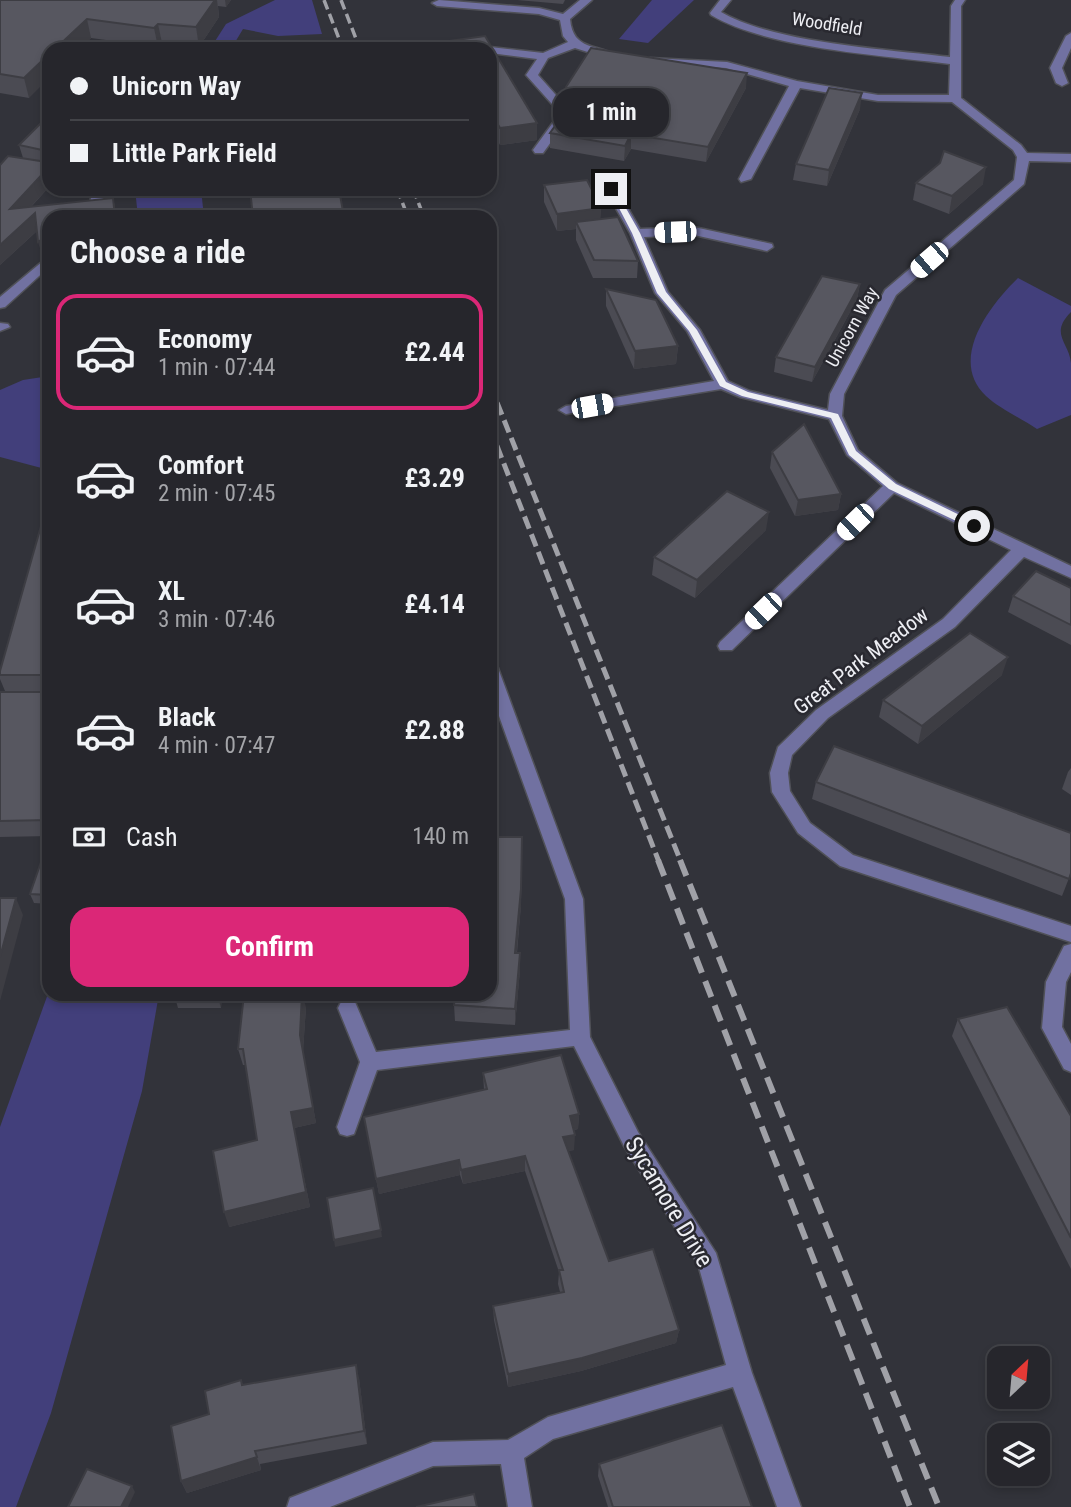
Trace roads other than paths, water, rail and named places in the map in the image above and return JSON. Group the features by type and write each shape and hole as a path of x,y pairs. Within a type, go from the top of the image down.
{"street":[{"path":"565,18 587,0"},
{"name":"Woodfield","path":"726,0 715,13 722,20 744,28 956,61"},
{"path":"955,99 956,6 961,0"},
{"path":"437,3 539,11 565,18"},
{"path":"565,18 565,30 574,44 614,57 727,65 796,84 878,98 955,99 1017,148 1023,157 1071,158"},
{"path":"1062,83 1056,68 1071,36"},
{"path":"497,51 544,57 574,44"},
{"path":"539,150 566,113 532,75 544,57"},
{"path":"745,178 796,84"},
{"name":"Unicorn Way","path":"835,416 837,394 890,293 1020,181 1023,157"},
{"path":"611,189 636,233 662,293 693,330 723,384"},
{"path":"636,233 694,231 767,247"},
{"path":"0,304 42,266"},
{"path":"566,410 723,384 745,394 835,416 852,452 892,486 1071,573"},
{"path":"726,646 892,486"},
{"name":"Great Park Meadow","path":"1022,549 948,623 822,714 784,752 779,773 781,792 804,828 847,861 1071,934"},
{"name":"Sycamore Drive","path":"497,695 574,899 580,1037 631,1139 708,1260 740,1373 789,1507"},
{"path":"1071,952 1056,982 1052,1028 1071,1063"},
{"path":"347,1127 370,1062 348,1007"},
{"path":"370,1062 580,1037"},
{"path":"299,1507 433,1454 511,1452 548,1429 740,1373"},
{"path":"511,1452 520,1507"}],"railway":[{"path":"324,0 340,42"},
{"path":"341,0 357,42"},
{"path":"400,196 405,210"},
{"path":"416,196 421,210"},
{"path":"497,402 681,862"},
{"path":"497,446 659,862"},
{"path":"658,860 910,1507"},
{"path":"680,860 939,1507"}]}
